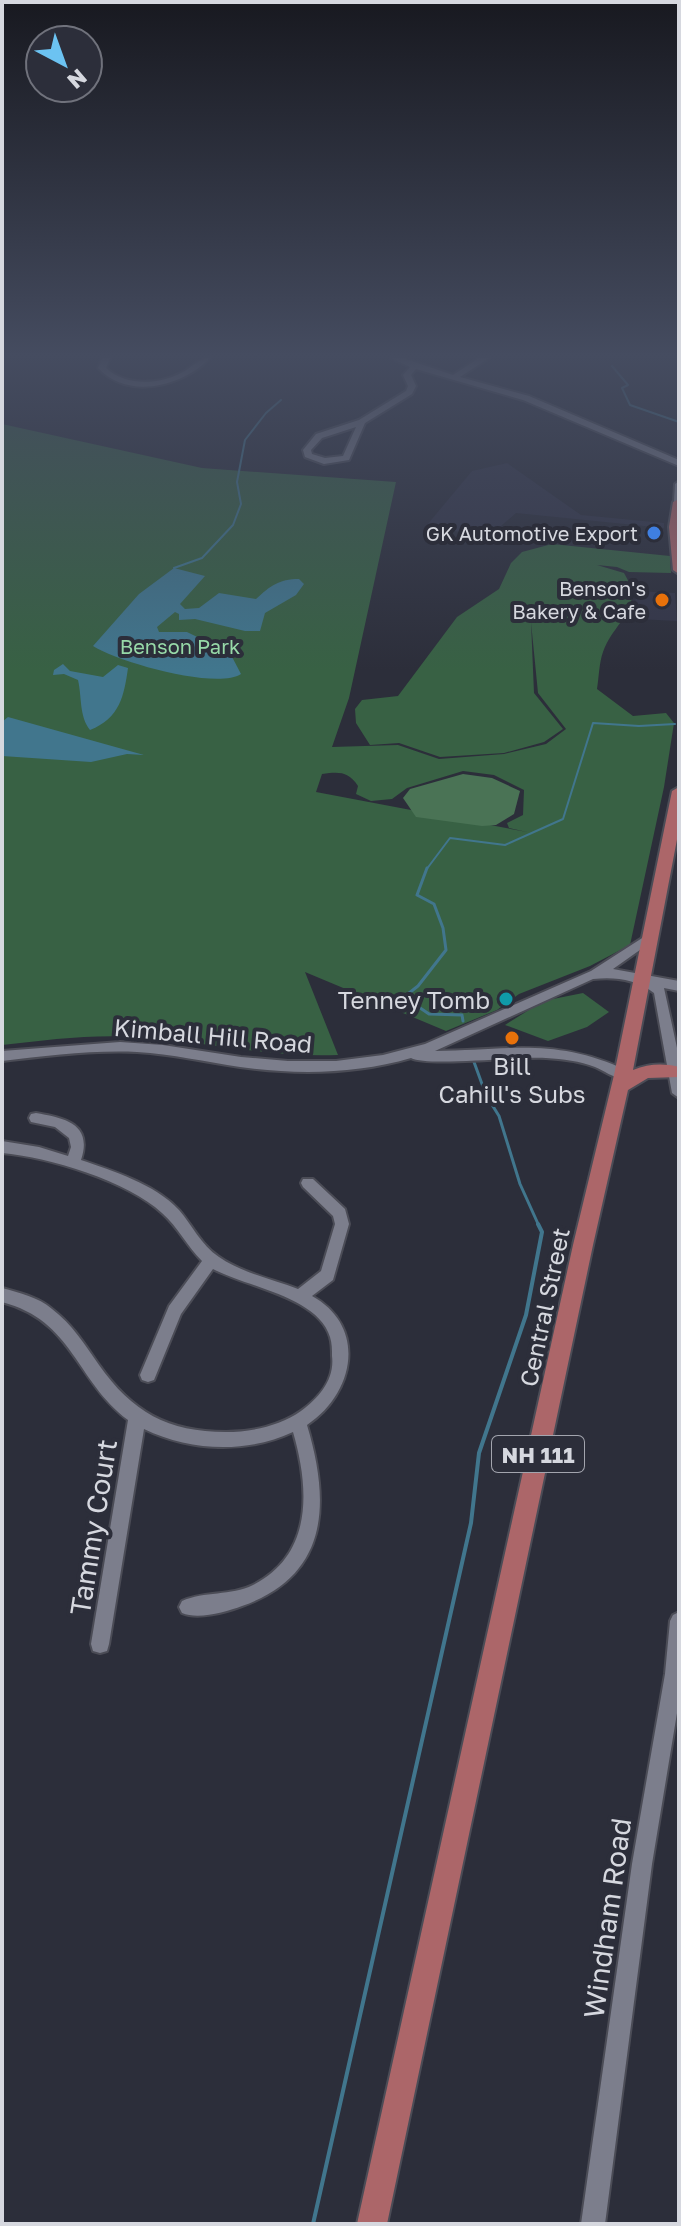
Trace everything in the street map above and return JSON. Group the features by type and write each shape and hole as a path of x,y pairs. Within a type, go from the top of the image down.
{"main road":[{"path":"678,505 679,570"},
{"name":"Central Street","path":"372,2224 622,1081 679,791"},
{"path":"622,1081 652,1069 675,1072"}],"street":[{"path":"678,505 679,484"},
{"path":"591,975 624,957 650,937"},
{"name":"Kimball Hill Road","path":"2,1056 90,1047 138,1047 266,1065 315,1067 404,1056 450,1039 591,975 612,973 679,986"},
{"path":"642,978 660,991 679,1093"},
{"path":"404,1056 525,1051 566,1054 602,1063 622,1081"},
{"path":"36,1118 59,1122 76,1135 78,1147 72,1164"},
{"path":"2,1147 30,1149 155,1199 174,1215 211,1260 235,1273 301,1296 319,1308 331,1323 339,1342 341,1360 331,1392 298,1422 246,1438 208,1440 186,1436 137,1418 111,1393 59,1321 34,1305 2,1295"},
{"path":"301,1296 328,1275 342,1224 340,1213 308,1183"},
{"path":"148,1375 175,1311 211,1260"},
{"name":"Tammy Court","path":"100,1644 137,1418"},
{"path":"188,1607 221,1607 252,1597 288,1568 306,1542 314,1513 314,1473 298,1422"},
{"name":"Windham Road","path":"593,2224 642,1864 674,1674 679,1621"}],"shaded area":[{"path":"507,463 581,515 664,523 664,528 516,513 487,538 427,525 472,471"},
{"path":"635,591 675,593 677,621 637,619"}],"green space":[{"name":"Benson Park","path":"2,462 174,462 202,468 396,482 349,698 332,747 398,745 439,759 504,754 546,744 566,729 538,693 531,622 534,693 563,729 544,742 504,753 440,757 399,743 370,745 356,723 355,709 362,700 398,696 457,617 499,589 511,563 522,552 552,544 670,556 671,573 629,572 597,565 624,573 632,596 626,614 603,652 597,689 633,716 666,713 674,723 664,787 630,945 590,966 519,994 497,1010 446,1031 305,972 338,1055 262,1052 120,1036 2,1045","holes":["463,771 494,775 524,790 523,815 507,823 509,828 527,832 316,792 322,774 343,774 358,786 356,794 371,801 392,799 407,788"]},
{"path":"463,774 492,778 520,791 514,814 496,825 482,826 416,817 403,798 410,789"},
{"path":"583,993 609,1012 587,1027 548,1041 505,1025 543,1001"}],"water":[{"path":"174,568 205,576 180,604 185,609 199,608 219,593 256,599 280,582 299,579 304,584 296,595 265,613 260,631 245,631 195,619 179,620 179,614 175,612 157,627 159,632 187,632 230,653 241,674 228,678 211,679 167,672 93,646 139,594"},
{"path":"63,664 70,671 103,677 118,665 128,668 119,705 100,725 90,730 86,725 78,680 64,674 53,675 54,670"},
{"path":"8,717 144,755 127,754 91,762 2,756 2,722"}],"waterway":[{"path":"174,568 202,558 233,525 241,504 237,482 241,462"},
{"path":"427,869 450,838 505,845 563,819 593,723 639,726 675,724"},
{"path":"427,869 417,895 434,904 443,928 446,950 418,986 404,997 429,1014 462,1015 463,1021"},
{"path":"474,1062 486,1095 499,1116 520,1184 539,1226"},
{"path":"313,2224 471,1523 479,1453 526,1315 542,1232 539,1226"}],"place":[{"name":"GK Automotive Export","path":"654,533"},
{"name":"Benson's Bakery & Cafe","path":"662,600"},
{"name":"Tenney Tomb","path":"506,999"},
{"name":"Bill Cahill's Subs","path":"512,1038"}]}
